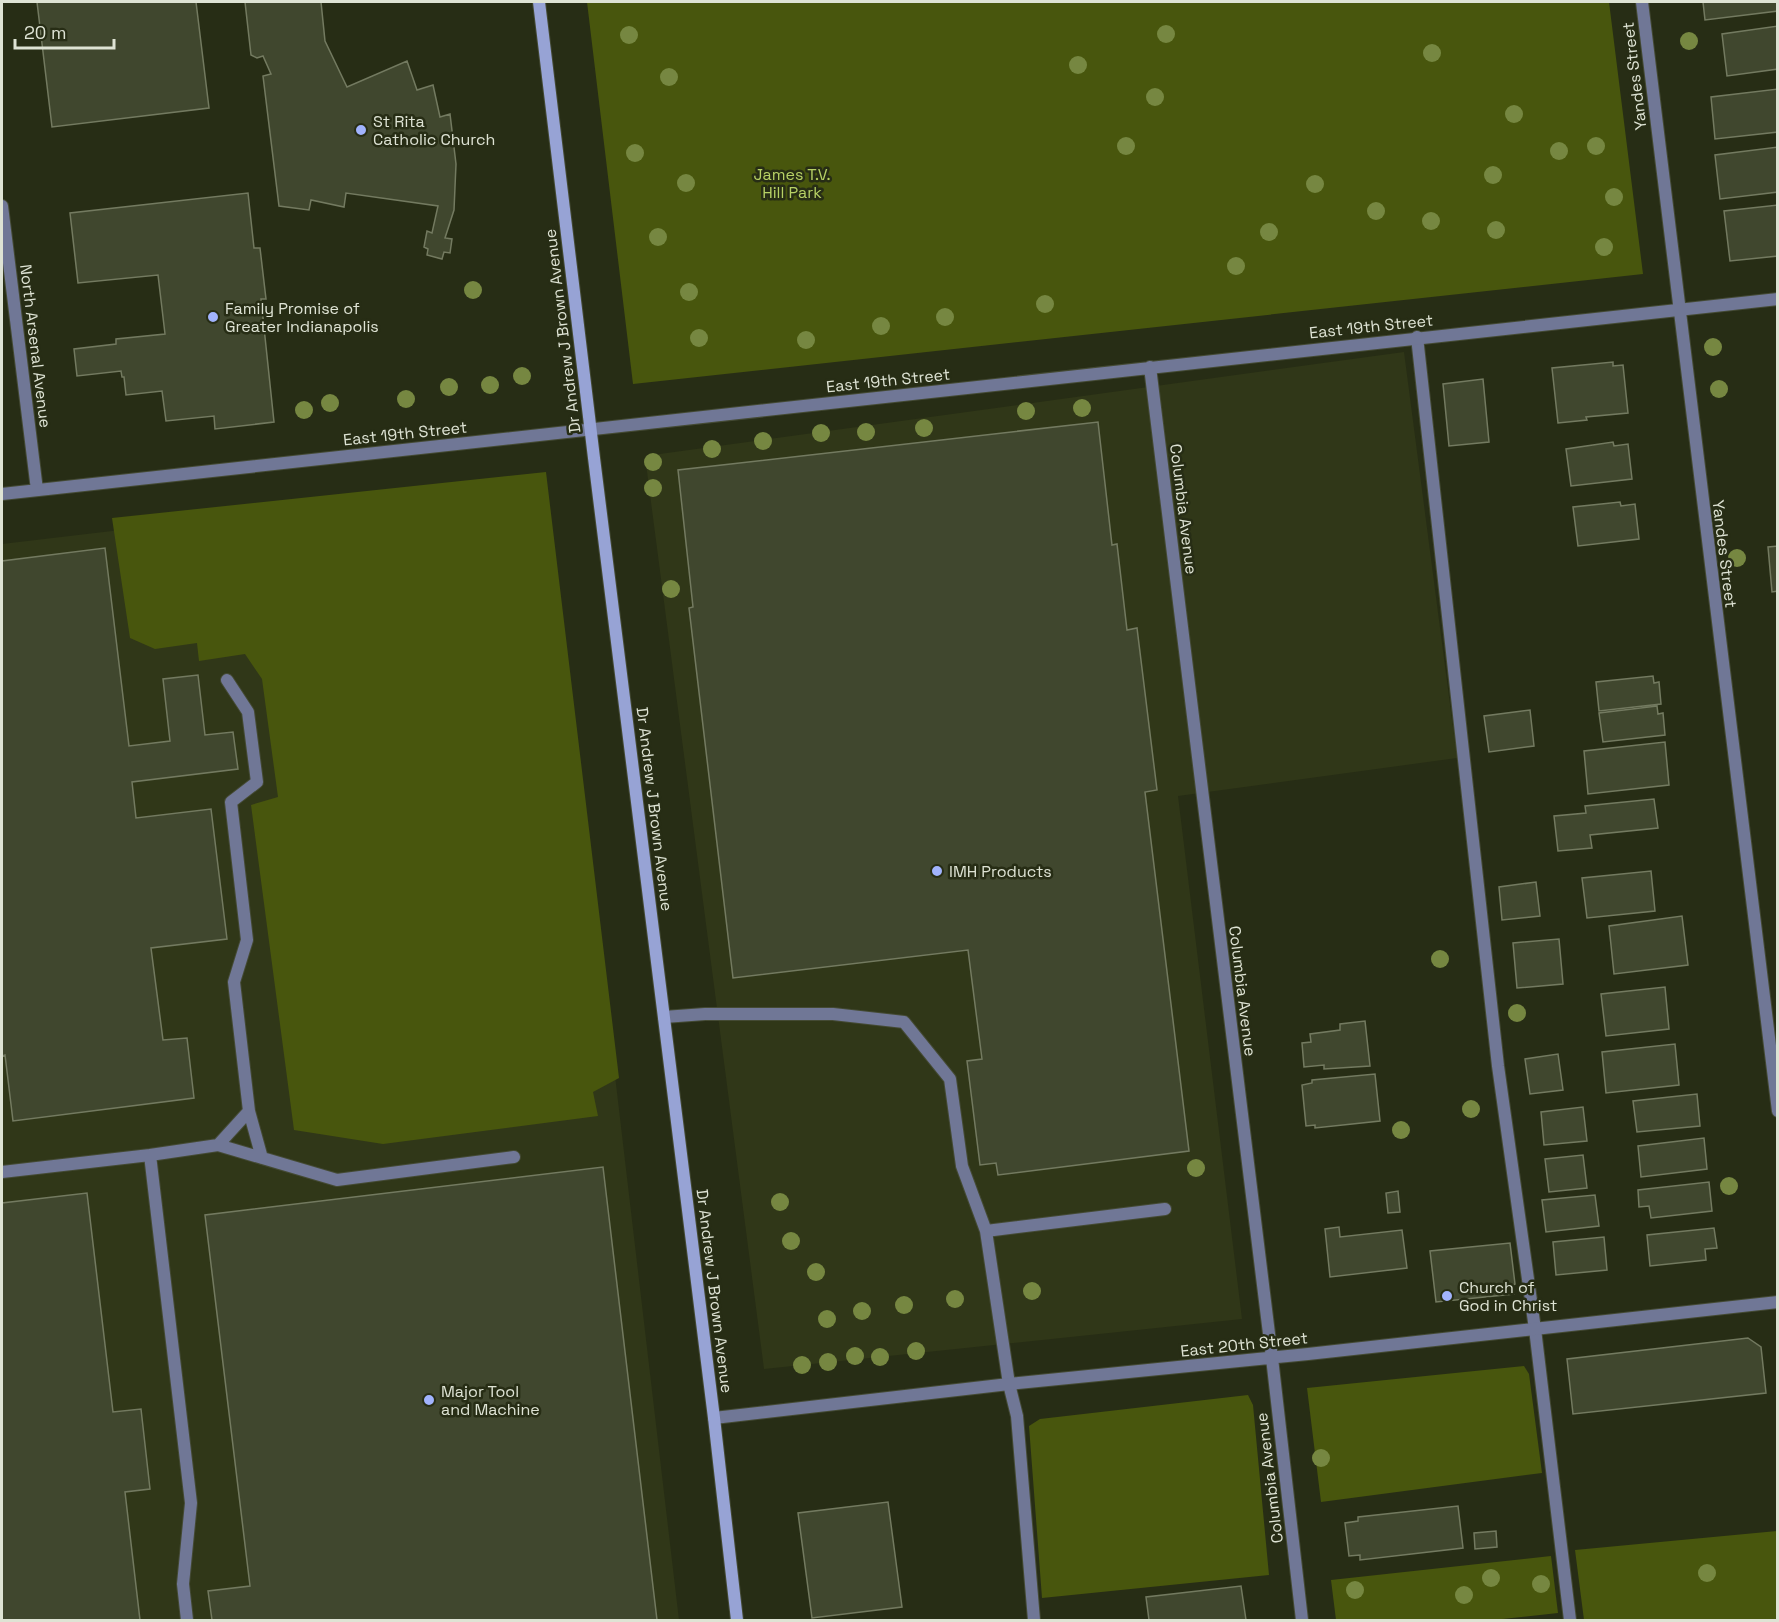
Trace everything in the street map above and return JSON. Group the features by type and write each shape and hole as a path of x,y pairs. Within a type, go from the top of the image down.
{"main road":[{"name":"Dr Andrew J Brown Avenue","path":"539,2 738,1620"}],"street":[{"name":"Yandes Street","path":"1642,2 1778,1111"},
{"name":"North Arsenal Avenue","path":"2,206 37,490"},
{"name":"East 19th Street","path":"2,494 1778,299"},
{"path":"1417,338 1498,1066 1535,1329 1570,1620"},
{"name":"Columbia Avenue","path":"1150,367 1302,1620"},
{"path":"227,680 248,711 257,782 231,802 247,940 234,982 249,1111 262,1158"},
{"path":"664,1017 705,1014 833,1014 904,1022 950,1079 962,1166 986,1231 1009,1384 1017,1416 1034,1620"},
{"path":"218,1145 249,1111"},
{"path":"2,1172 218,1145 337,1180 514,1157"},
{"path":"150,1155 191,1503 183,1584 188,1620"},
{"path":"986,1231 1165,1209"},
{"name":"East 20th Street","path":"714,1418 1009,1384 1272,1358 1778,1302"}],"shaded area":[{"path":"1404,352 1457,758 1178,796 1242,1319 764,1369 645,456"},
{"path":"545,480 679,1620 2,1620 2,544"}],"green space":[{"name":"James T.V. Hill Park","path":"587,2 1609,2 1643,274 633,384"},
{"path":"546,472 619,1078 593,1092 598,1116 383,1144 294,1130 251,805 278,797 262,679 245,654 199,661 197,643 155,649 130,638 112,518"},
{"path":"1524,1366 1529,1374 1542,1473 1321,1502 1307,1388"},
{"path":"1248,1395 1253,1405 1269,1575 1042,1598 1029,1426 1040,1419"},
{"path":"1777,1531 1777,1620 1584,1620 1575,1550"},
{"path":"1551,1556 1558,1613 1493,1620 1336,1620 1331,1580"}],"building":[{"path":"37,2 196,2 209,108 52,127"},
{"name":"St Rita Catholic Church","path":"245,2 321,2 325,41 347,87 407,61 417,90 433,85 440,117 450,114 456,164 454,210 445,238 452,239 450,253 444,252 442,259 427,255 428,249 424,247 427,231 432,233 438,206 346,193 344,207 311,200 309,210 279,206 263,76 271,74 263,56 257,58 251,55"},
{"path":"1703,2 1778,2 1778,11 1705,20"},
{"path":"1778,26 1778,69 1727,76 1722,34"},
{"path":"1778,89 1778,132 1715,139 1711,97"},
{"path":"1778,147 1778,192 1720,199 1715,155"},
{"name":"Family Promise of Greater Indianapolis","path":"248,193 254,248 260,248 266,299 261,299 274,422 215,429 214,416 166,421 162,391 126,395 121,371 77,376 74,349 116,344 116,339 165,334 158,275 78,283 70,213"},
{"path":"1778,205 1778,256 1730,261 1724,211"},
{"path":"1613,362 1613,366 1623,365 1628,413 1586,417 1587,420 1558,423 1552,368"},
{"path":"1483,379 1489,442 1449,446 1443,384"},
{"name":"IMH Products","path":"1098,422 1112,545 1117,544 1127,630 1137,628 1157,790 1145,792 1189,1151 998,1175 996,1163 980,1165 967,1061 982,1059 968,950 733,978 689,608 693,607 678,470"},
{"path":"1613,442 1614,446 1628,444 1632,479 1571,486 1566,449"},
{"path":"1620,502 1621,506 1635,504 1639,539 1578,546 1573,507"},
{"path":"1778,546 1778,591 1772,592 1768,547"},
{"path":"105,548 129,746 170,741 163,679 198,675 205,735 233,732 238,769 132,782 136,818 211,809 227,939 151,948 163,1040 187,1038 194,1098 13,1121 5,1055 2,1056 2,561"},
{"path":"1653,676 1654,683 1659,682 1661,704 1599,711 1596,682"},
{"path":"1657,706 1658,714 1663,713 1665,735 1603,742 1599,713"},
{"path":"1530,710 1534,746 1489,752 1484,716"},
{"path":"1665,742 1669,785 1588,794 1584,751"},
{"path":"1654,799 1658,828 1590,835 1592,848 1558,851 1554,816 1586,813 1585,806"},
{"path":"1651,871 1655,911 1587,918 1582,878"},
{"path":"1536,882 1540,916 1502,920 1499,887"},
{"path":"1682,916 1688,965 1614,974 1609,926"},
{"path":"1559,939 1563,984 1517,988 1513,943"},
{"path":"1665,987 1669,1029 1606,1036 1601,994"},
{"path":"1365,1021 1370,1066 1324,1069 1324,1065 1304,1067 1302,1043 1311,1042 1310,1034 1340,1030 1340,1024"},
{"path":"1675,1044 1679,1085 1606,1093 1602,1052"},
{"path":"1558,1054 1563,1090 1530,1094 1525,1059"},
{"path":"1375,1074 1380,1121 1315,1128 1315,1125 1306,1126 1302,1085 1312,1083 1312,1080"},
{"path":"1697,1094 1700,1126 1637,1132 1633,1101"},
{"path":"1583,1107 1587,1141 1544,1145 1541,1112"},
{"path":"1704,1138 1707,1169 1641,1177 1638,1146"},
{"path":"1583,1155 1587,1188 1549,1192 1545,1159"},
{"name":"Major Tool and Machine","path":"603,1167 657,1620 212,1620 208,1591 250,1586 205,1215"},
{"path":"1709,1182 1712,1211 1651,1218 1649,1206 1639,1207 1638,1190"},
{"path":"1398,1191 1400,1212 1388,1213 1386,1193"},
{"path":"87,1193 113,1412 141,1409 150,1489 125,1492 140,1620 2,1620 2,1203"},
{"path":"1595,1195 1599,1226 1546,1232 1542,1200"},
{"path":"1339,1227 1340,1237 1402,1230 1407,1268 1330,1277 1325,1229"},
{"path":"1714,1228 1717,1248 1705,1249 1706,1260 1650,1266 1647,1235"},
{"path":"1604,1237 1607,1270 1556,1275 1553,1242"},
{"path":"1510,1243 1514,1294 1436,1302 1430,1251"},
{"path":"1748,1338 1761,1347 1766,1393 1573,1414 1567,1359"},
{"path":"888,1502 902,1607 812,1618 798,1513"},
{"path":"1458,1506 1463,1548 1360,1560 1360,1555 1349,1556 1345,1523 1358,1521 1358,1517"},
{"path":"1496,1531 1497,1547 1475,1549 1474,1533"},
{"path":"1241,1586 1246,1620 1149,1620 1146,1597"}],"place":[{"name":"St Rita Catholic Church","path":"361,130"},
{"name":"Family Promise of Greater Indianapolis","path":"213,317"},
{"name":"IMH Products","path":"937,871"},
{"name":"Church of God in Christ","path":"1447,1296"},
{"name":"Major Tool and Machine","path":"429,1400"}]}
